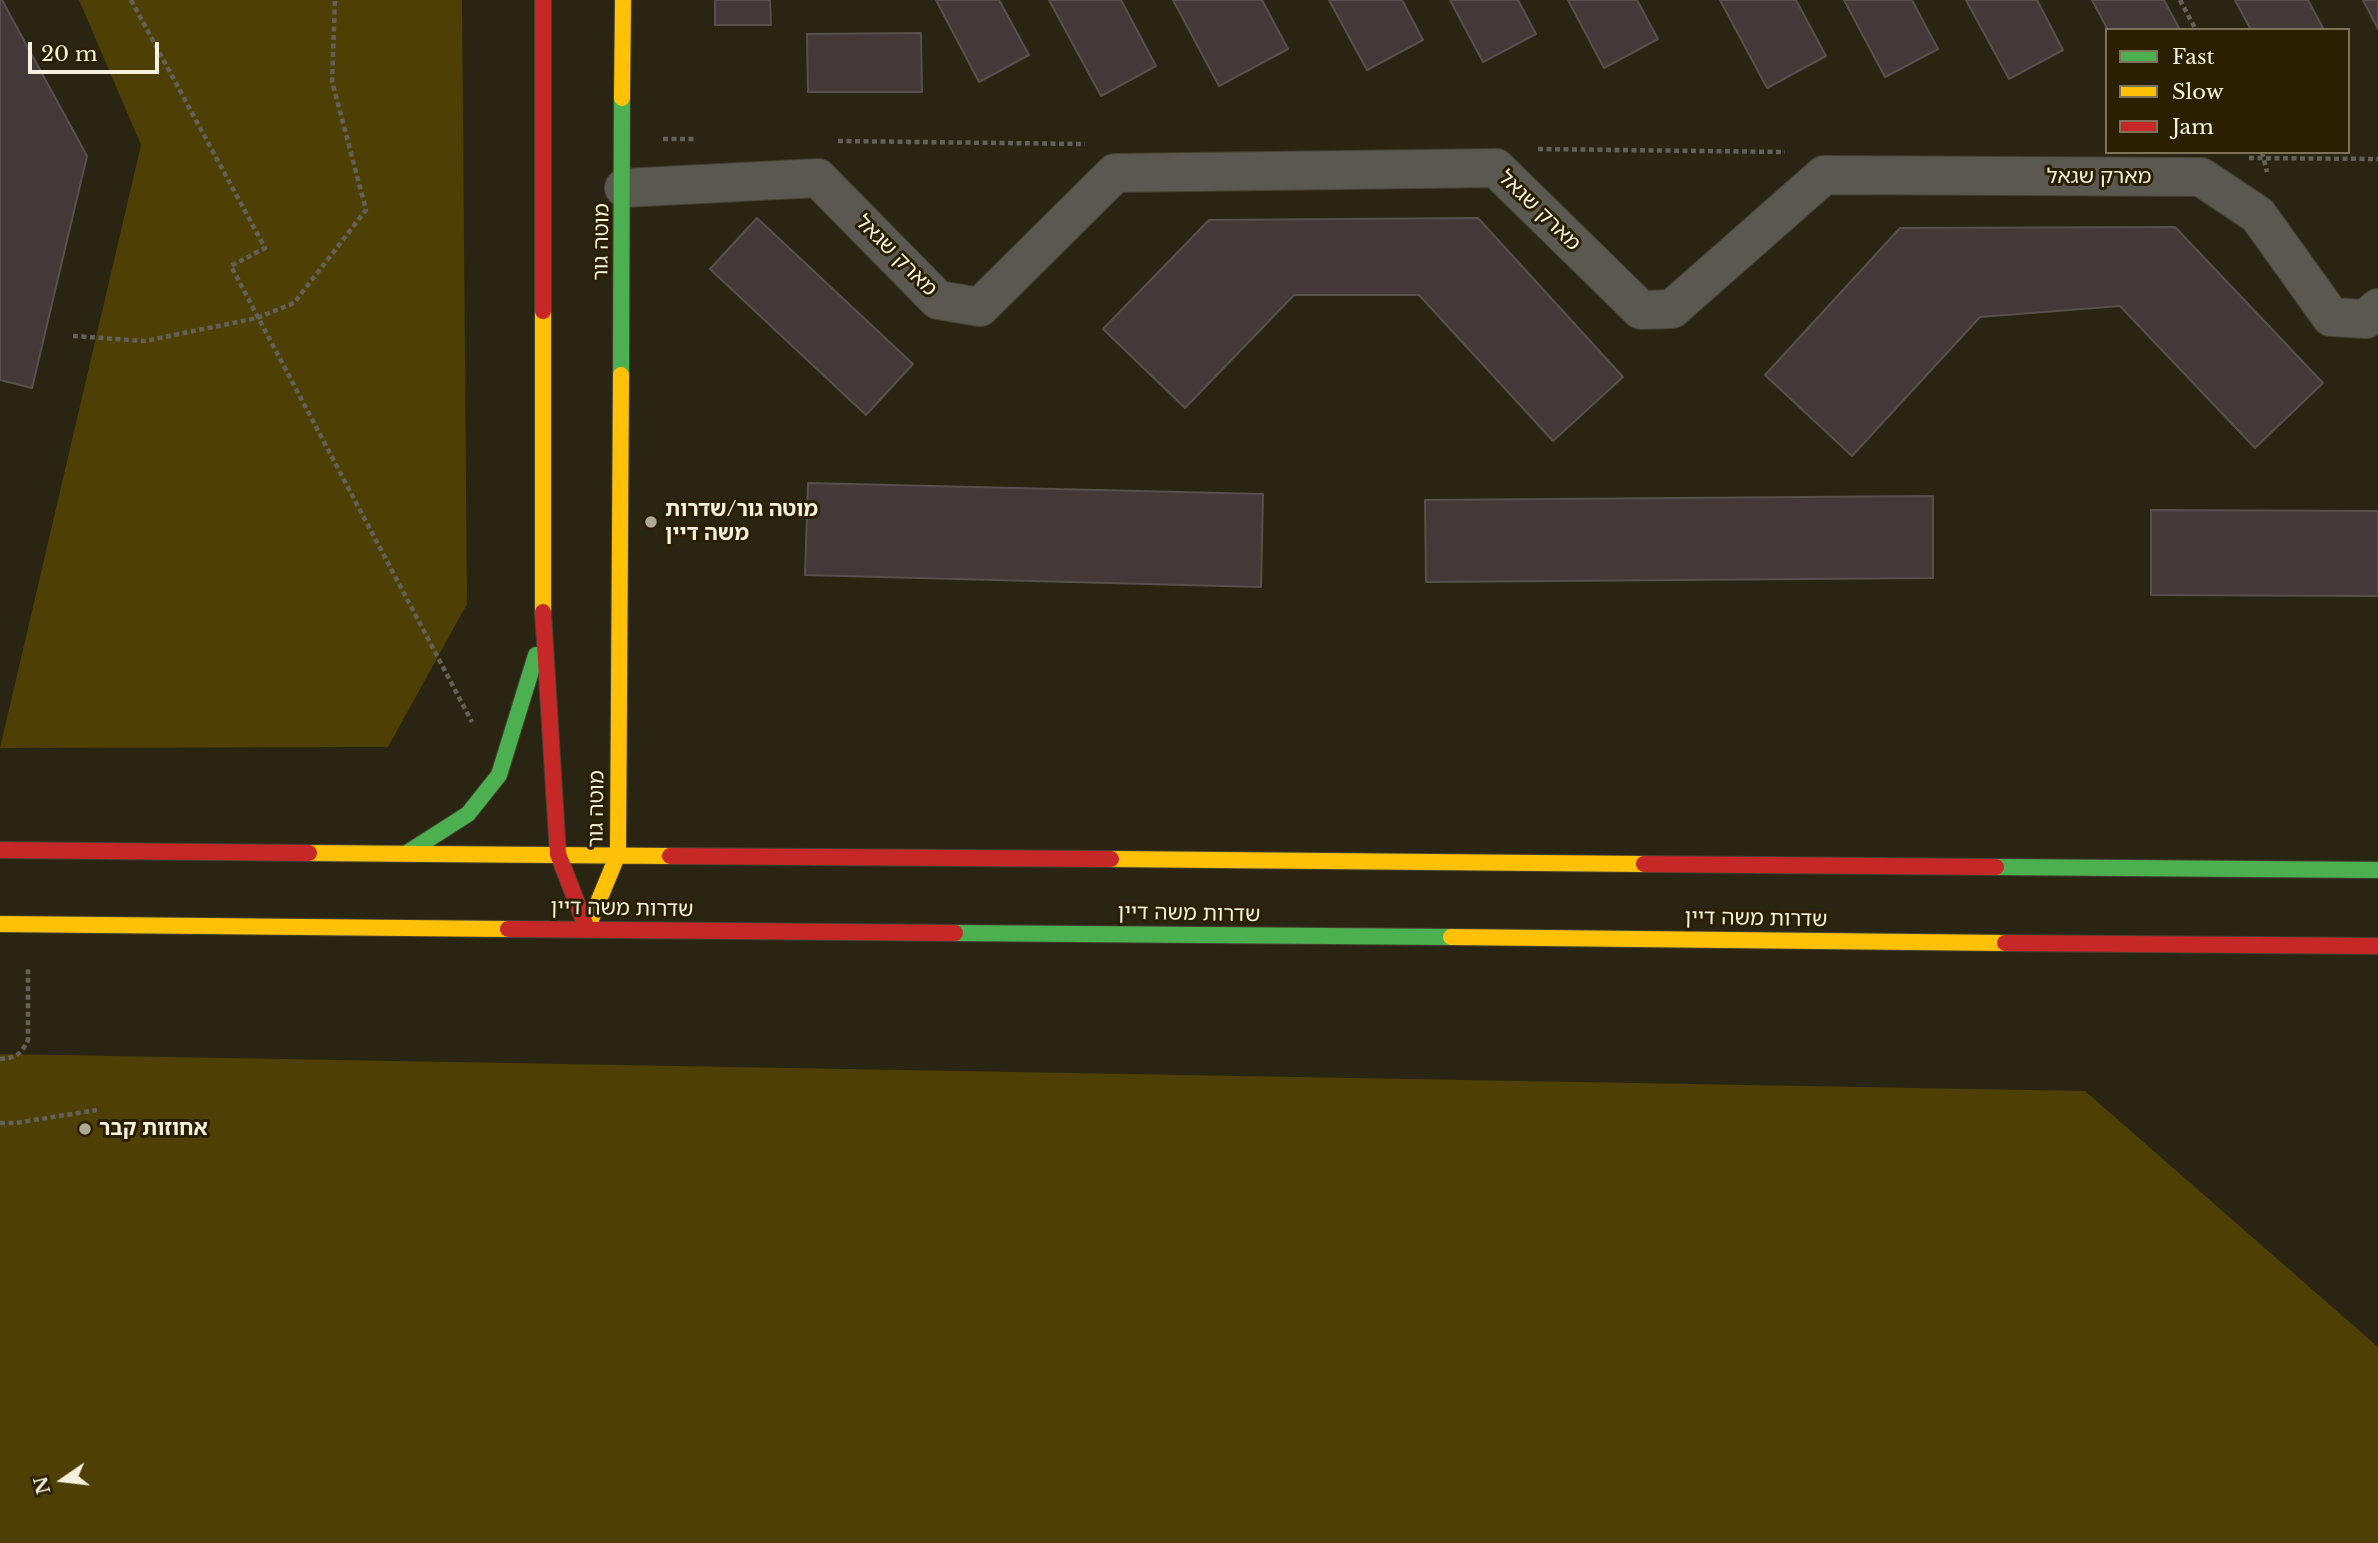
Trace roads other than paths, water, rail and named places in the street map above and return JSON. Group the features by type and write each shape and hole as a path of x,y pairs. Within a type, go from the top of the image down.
{"main road":[{"name":"מוטה גור","path":"543,0 542,633 558,854 587,929"},
{"name":"מוטה גור","path":"587,929 618,854 624,0"},
{"path":"407,853 468,814 499,775 542,633"},
{"path":"0,850 2378,870"},
{"name":"שדרות משה דיין","path":"0,924 2378,946"}],"street":[{"name":"מארק שגאל","path":"624,188 818,178 938,300 980,307 1115,173 1496,168 1641,310 1672,309 1824,175 2201,177 2258,215 2331,317 2367,319 2378,308"}],"place":[{"name":"מוטה גור/שדרות משה דיין","path":"651,522"},
{"name":"אחוזות קבר","path":"85,1129"}]}
